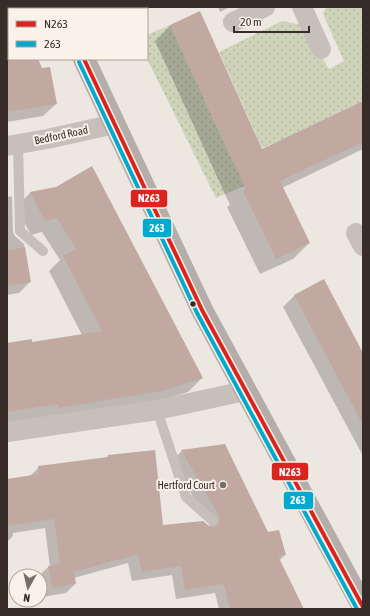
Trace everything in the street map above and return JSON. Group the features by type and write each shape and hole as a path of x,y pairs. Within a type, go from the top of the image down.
{"main road":[{"path":"84,60 202,310 363,607"}],"street":[{"path":"233,22 265,7"},
{"path":"302,7 321,49"},
{"name":"Bedford Road","path":"12,145 115,124"},
{"path":"7,432 157,410 245,391"}],"lane":[{"path":"12,145 20,231 43,251"},
{"path":"157,410 186,497 214,521"}],"green space":[{"path":"326,7 363,7 363,101 262,148 219,52 282,21 302,25 329,69 344,61 323,14"},
{"path":"170,25 233,162 246,157 256,181 216,198 147,60 148,35"}],"building":[{"path":"200,11 262,149 363,101 363,142 280,181 310,243 276,259 243,191 246,189 170,25"},
{"path":"7,59 38,60 42,68 50,67 57,104 7,112"},
{"path":"92,166 203,378 161,391 149,393 148,391 148,393 58,408 58,404 7,412 7,343 32,339 32,342 102,331 63,256 76,249 57,218 45,221 30,192 56,187"},
{"path":"25,247 31,282 7,286 7,250"},
{"path":"324,279 363,353 363,425 294,295"},
{"path":"225,444 268,532 279,530 286,555 278,556 304,609 230,609 224,584 185,590 181,566 142,572 138,554 74,572 76,584 52,588 48,566 60,564 54,519 7,526 7,479 39,474 38,466 108,457 108,455 155,450 163,525 203,521 209,526 215,527 219,523 219,519 221,519 181,450"}],"transit line":[{"name":"N263","path":"84,60 202,310 363,607"},
{"name":"263","path":"79,62 197,313 357,609"}],"place":[{"name":"Hertford Court","path":"223,485"}]}
